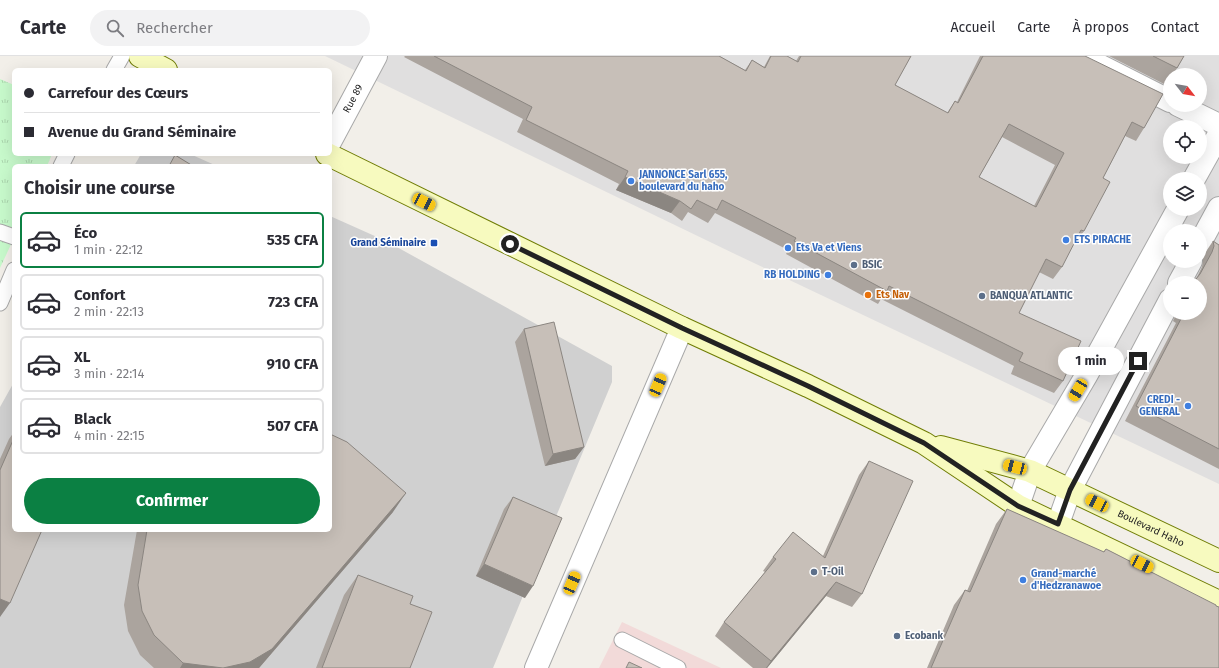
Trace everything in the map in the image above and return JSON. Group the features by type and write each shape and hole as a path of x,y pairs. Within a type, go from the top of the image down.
{"main road":[{"path":"140,56 162,68"},
{"name":"Boulevard Haho","path":"331,156 682,328 808,386 924,443 1018,506 1219,602"},
{"name":"Boulevard Haho","path":"924,443 1030,471 1219,561"}],"street":[{"name":"Rue 89","path":"332,138 376,56"},
{"path":"1081,56 1163,97"},
{"path":"1192,112 1219,125"},
{"path":"1198,172 1219,134"},
{"path":"1207,230 1219,208"},
{"path":"1018,506 1030,471 1086,376 1174,216"},
{"path":"1058,524 1070,490 1163,313"},
{"path":"536,668 682,328"}],"lane":[{"path":"115,68 122,56"},
{"path":"0,232 12,236"},
{"path":"0,303 12,275"},
{"path":"622,640 678,668"}],"shaded area":[{"path":"325,56 1219,56 1219,484 737,255"},
{"path":"140,156 194,156 212,164 135,164"},
{"path":"332,217 386,241 612,366 612,382 493,668 0,668 0,407 12,386 12,532 332,532"},
{"path":"622,622 721,668 599,668"}],"green space":[{"path":"0,79 12,84 12,156 51,156 48,164 12,164 12,242 0,268"}],"building":[{"path":"434,56 719,56 746,71 752,60 765,68 771,56 787,56 798,62 801,56 911,56 895,85 948,113 955,101 958,103 983,56 1085,56 1163,94 1144,128 1132,122 1103,178 1110,182 1084,231 1081,230 1062,267 1046,259 1019,313 1081,341 1063,381 1019,361 1023,353 889,286 887,291 794,241 796,238 722,200 717,210 697,200 691,209 680,201 625,177 628,171 526,120 532,107","holes":["1009,124 1064,153 1036,207 979,177"]},
{"path":"1153,56 1184,56 1177,68"},
{"path":"174,156 177,156 190,164 170,164"},
{"path":"1213,241 1219,245 1219,449 1136,406 1180,320 1207,320 1207,276 1198,276 1203,268 1207,268 1207,261 1214,246"},
{"path":"554,322 584,447 553,454 524,329"},
{"path":"332,435 347,442 406,493 272,649 250,662 223,668 183,663 154,635 142,611 138,585 147,532 332,532"},
{"path":"12,443 12,532 41,532 10,603 0,599 0,470"},
{"path":"869,461 913,481 862,594 836,582 771,661 724,622 776,559 773,557 793,532 825,558"},
{"path":"513,497 562,518 533,586 484,564"},
{"name":"Grand-marché d'Hedzranawoe","path":"1007,509 1104,552 1106,549 1219,607 1219,668 931,668 965,590 970,592"},
{"path":"358,575 413,596 410,604 432,612 410,668 322,668"},
{"path":"629,662 642,668 626,668"}],"place":[{"name":"JANNONCE Sarl 655, boulevard du haho","path":"631,181"},
{"name":"ETS PIRACHE","path":"1066,240"},
{"name":"Grand Séminaire","path":"434,243"},
{"name":"Ets Va et Viens","path":"788,248"},
{"name":"BSIC","path":"854,265"},
{"name":"RB HOLDING","path":"828,275"},
{"name":"Ets Nav","path":"868,295"},
{"name":"BANQUA ATLANTIC","path":"982,296"},
{"name":"CREDI - GENERAL","path":"1188,406"},
{"name":"T-Oil","path":"814,572"},
{"name":"Grand-marché d'Hedzranawoe","path":"1023,580"},
{"name":"Ecobank","path":"897,636"}],"route":[{"path":"510,244 924,443 1018,506 1058,524 1070,490 1138,361"}]}
